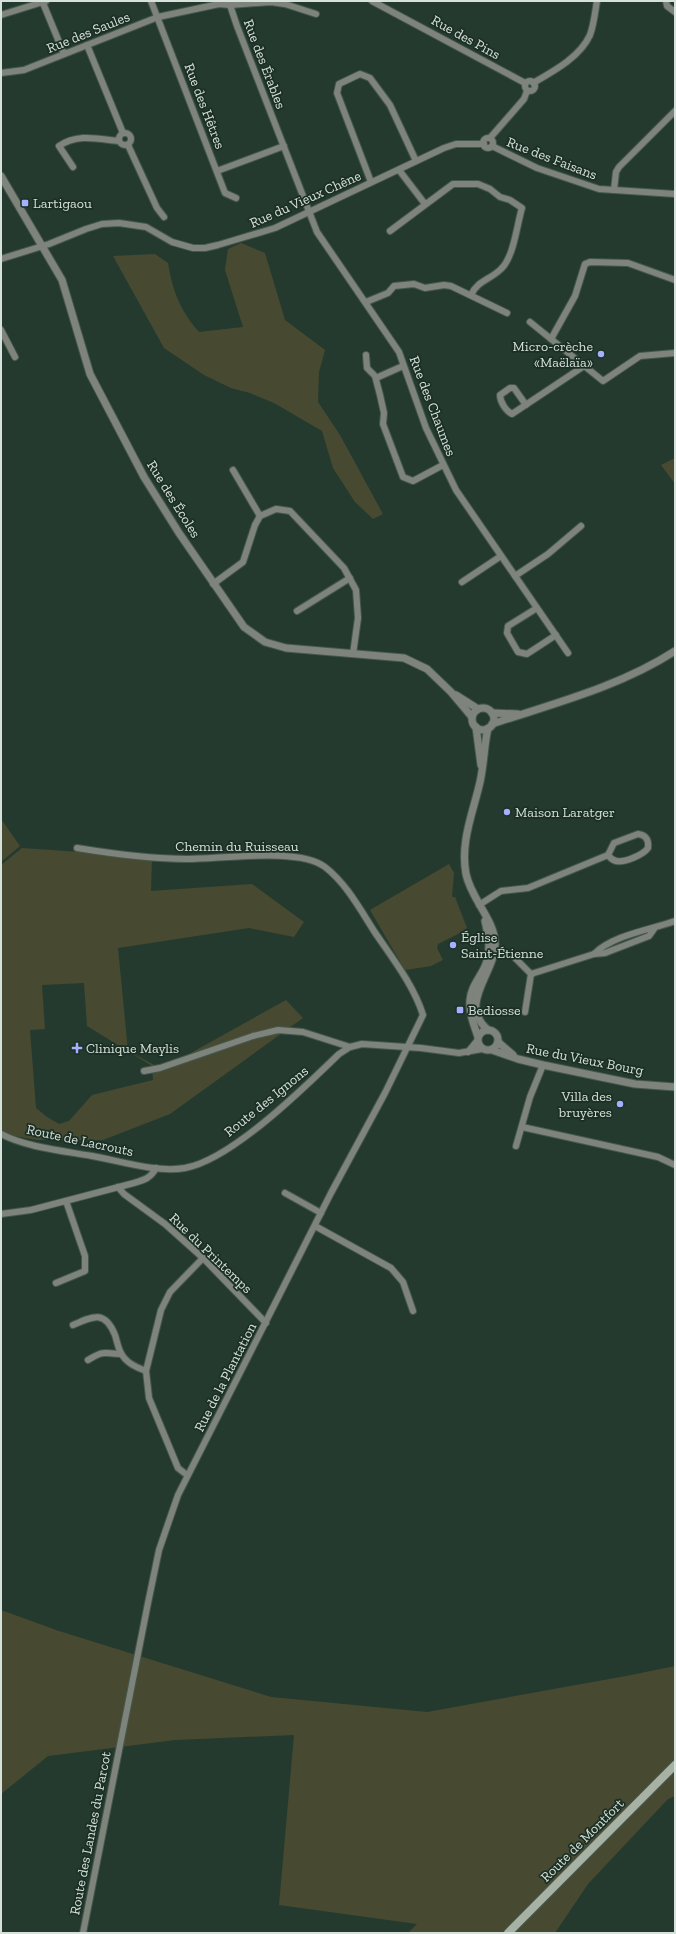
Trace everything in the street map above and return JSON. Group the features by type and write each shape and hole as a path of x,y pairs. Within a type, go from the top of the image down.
{"main road":[{"name":"Route de Montfort","path":"508,1933 675,1765"}],"street":[{"name":"Rue des Hêtres","path":"151,1 226,193 236,198"},
{"name":"Rue des Pins","path":"372,1 525,84"},
{"path":"490,138 493,142 492,146 488,148 484,144 485,139 490,138 524,99 527,91 524,87 525,84 529,81 533,83 563,64 584,45 594,22 597,1"},
{"path":"666,1 667,6 675,12"},
{"path":"1,15 44,2 64,54"},
{"name":"Rue des Érables","path":"309,212 230,5 278,3 316,14"},
{"name":"Rue des Saules","path":"1,73 24,70 158,17 219,4 230,5"},
{"path":"87,45 123,133"},
{"path":"371,182 337,93 339,84 360,74 370,78 390,105 416,161"},
{"path":"527,91 534,89 533,83"},
{"path":"614,190 618,167 675,111"},
{"path":"119,141 119,136 123,133"},
{"path":"123,133 127,133 131,137 131,141 128,145"},
{"path":"73,167 59,146 69,139 86,137 119,141 122,145 128,145"},
{"name":"Rue du Vieux Chêne","path":"1,259 43,246 86,229 119,222 146,227 172,242 193,248 205,248 268,230 444,148 456,144 484,144"},
{"path":"128,145 157,208 164,218"},
{"path":"217,171 284,146"},
{"name":"Rue des Faisans","path":"492,146 537,168 599,189 675,194"},
{"path":"399,170 425,204"},
{"name":"Rue des Écoles","path":"1,176 56,267 67,292 81,349 90,374 144,477 213,584 244,627 265,642 286,648 404,658 427,669 451,692 472,717"},
{"path":"390,231 453,184 478,184 490,189 500,197 510,200 522,208 516,227 517,234 505,265 475,286 471,295"},
{"name":"Rue des Chaumes","path":"309,212 317,232 399,352 426,428 456,490 568,653"},
{"path":"551,339 575,296 585,264 590,262 628,263 675,280"},
{"path":"366,302 388,293 394,286 414,284 425,288 444,285 451,286 471,295 506,313"},
{"path":"530,322 603,381 640,356 675,353"},
{"path":"1,330 15,357"},
{"path":"366,355 367,368 376,378 384,414 383,424 403,477 413,480 443,465"},
{"path":"376,378 403,366"},
{"path":"526,405 514,388 510,388 500,395 500,399 508,412 512,414 526,405 584,366"},
{"path":"233,470 260,516"},
{"path":"213,584 242,562 255,525 260,516 265,512 276,509 290,511 344,568 356,590 358,618 353,654"},
{"path":"515,576 548,554 581,526"},
{"path":"462,582 501,556"},
{"path":"297,611 350,578"},
{"path":"537,608 508,626 507,633 518,652 527,654 556,635"},
{"path":"522,714 492,713 484,708 478,709 472,717 472,723 476,727 483,730 522,714 612,684 644,670 675,651"},
{"name":"Rue des Écoles","path":"451,692 478,709"},
{"path":"492,713 494,718 490,726 482,773 471,812 465,852 469,883 483,913 492,950 490,968 481,985 476,1001 478,1019 488,1030 496,1034 498,1042 518,1059"},
{"path":"476,727 482,773"},
{"path":"479,906 501,891 528,888 608,855 614,843 638,834 643,836 648,841 648,848 644,853 617,862 608,855"},
{"name":"Chemin du Ruisseau","path":"77,848 125,856 188,859 302,857 324,866 344,885 419,1002 423,1015 406,1047"},
{"path":"531,974 594,954 605,954 649,936 654,929 675,921"},
{"path":"492,950 512,955 531,974"},
{"path":"482,1049 470,1010 470,999 472,991 492,950"},
{"path":"525,1012 531,974"},
{"path":"144,1070 160,1068 253,1036 278,1030 303,1032 350,1047"},
{"path":"468,1052 482,1032 488,1030"},
{"path":"406,1047 459,1053 482,1049 492,1050 498,1042"},
{"name":"Route des Ignons","path":"156,1168 185,1168 213,1157 265,1122 339,1054 350,1047 362,1044 406,1047"},
{"name":"Rue de la Plantation","path":"121,1737 159,1550 171,1511 321,1213 385,1093 406,1047"},
{"name":"Rue du Vieux Bourg","path":"492,1050 542,1065 636,1084 675,1087"},
{"path":"516,1146 530,1097 542,1065"},
{"path":"522,1127 658,1157 675,1165"},
{"name":"Route de Lacrouts","path":"1,1134 40,1146 156,1168"},
{"path":"1,1214 31,1210 147,1179 152,1175 156,1168"},
{"name":"Rue du Printemps","path":"118,1187 124,1194 165,1224 203,1258 266,1323"},
{"path":"285,1192 321,1213"},
{"path":"56,1283 85,1271 85,1256 66,1201"},
{"path":"315,1226 391,1268 403,1282 412,1311"},
{"path":"188,1475 178,1468 149,1398 146,1371 161,1310 170,1292 203,1258"},
{"path":"73,1325 90,1317 100,1317 108,1322 121,1354 131,1364 146,1371"},
{"path":"88,1360 102,1353 108,1352 121,1354"},
{"name":"Route des Landes du Parcot","path":"83,1933 121,1737"}],"green space":[{"path":"241,243 265,253 285,320 325,350 319,372 318,402 340,435 383,514 373,519 355,502 333,468 322,431 274,403 250,393 231,388 204,375 164,348 113,256 155,254 168,263 172,283 178,300 192,324 199,332 243,327 225,270 228,249"},
{"path":"675,458 675,484 661,465"},
{"path":"1,819 20,846 1,862"},
{"path":"22,848 152,857 151,891 252,884 304,922 294,937 249,928 118,948 128,1051 162,1069 286,1000 303,1018 170,1114 103,1140 38,1140 8,1135 1,1130 1,865","holes":["84,983 87,1026 152,1066 153,1080 92,1095 69,1121 59,1124 36,1108 30,1030 45,1029 42,985"]},
{"path":"449,864 454,873 452,897 455,897 467,928 438,944 437,948 443,960 431,966 405,970 370,910"},
{"path":"1,1610 59,1631 271,1697 427,1712 675,1666 675,1796 668,1799 588,1884 555,1933 408,1933 417,1924 279,1905 294,1735 175,1740 48,1756 1,1794"}],"place":[{"name":"Lartigaou","path":"25,203"},
{"name":"Micro-crèche «Maëlaïa»","path":"601,354"},
{"name":"Maison Laratger","path":"507,812"},
{"name":"Église Saint-Étienne","path":"453,945"},
{"name":"Bediosse","path":"460,1010"},
{"name":"Clinique Maylis","path":"77,1048"},
{"name":"Villa des bruyères","path":"620,1104"}]}
